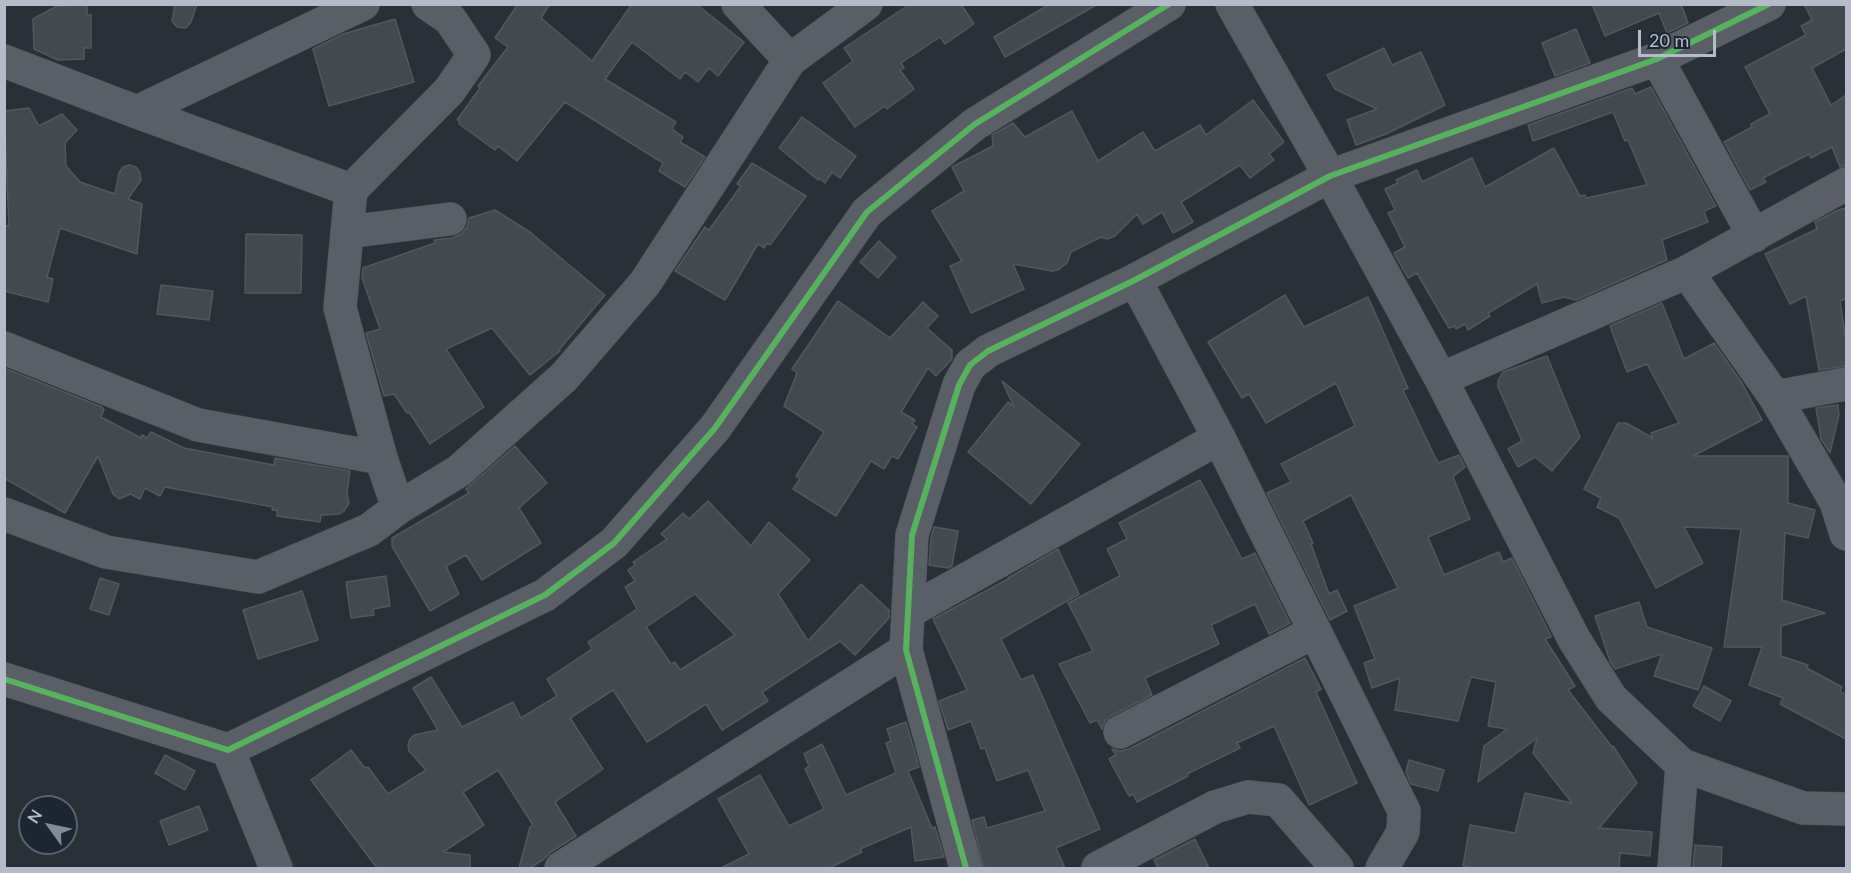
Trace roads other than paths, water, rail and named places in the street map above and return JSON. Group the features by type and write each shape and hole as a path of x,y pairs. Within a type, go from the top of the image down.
{"street":[{"path":"137,112 363,4"},
{"path":"399,508 381,458 340,308 351,190 449,91 474,55 450,19 428,4"},
{"path":"738,4 790,60"},
{"path":"4,514 106,552 258,578 369,530 399,508 459,471 564,377 645,283 790,60 866,4"},
{"path":"4,679 228,750 545,595 614,543 715,428 867,212 975,124 1169,4"},
{"path":"1232,4 1442,379 1574,639 1611,698 1682,765 1803,808 1846,809"},
{"path":"966,868 906,650 912,535 959,385 970,365 988,351 1135,280 1330,176 1657,59 1769,4"},
{"path":"1657,59 1754,236"},
{"path":"4,61 351,190"},
{"path":"1442,379 1687,272 1846,183"},
{"path":"347,232 450,219"},
{"path":"1687,272 1775,397 1836,502 1846,534"},
{"path":"1135,280 1219,438 1404,811 1403,832 1382,868"},
{"path":"4,348 198,425 381,458"},
{"path":"1775,397 1846,384"},
{"path":"908,612 1219,438"},
{"path":"1120,732 1314,632"},
{"path":"561,868 906,650"},
{"path":"228,750 276,868"},
{"path":"1674,868 1682,765"},
{"path":"1098,868 1215,807 1248,797 1278,800 1337,868"}]}
